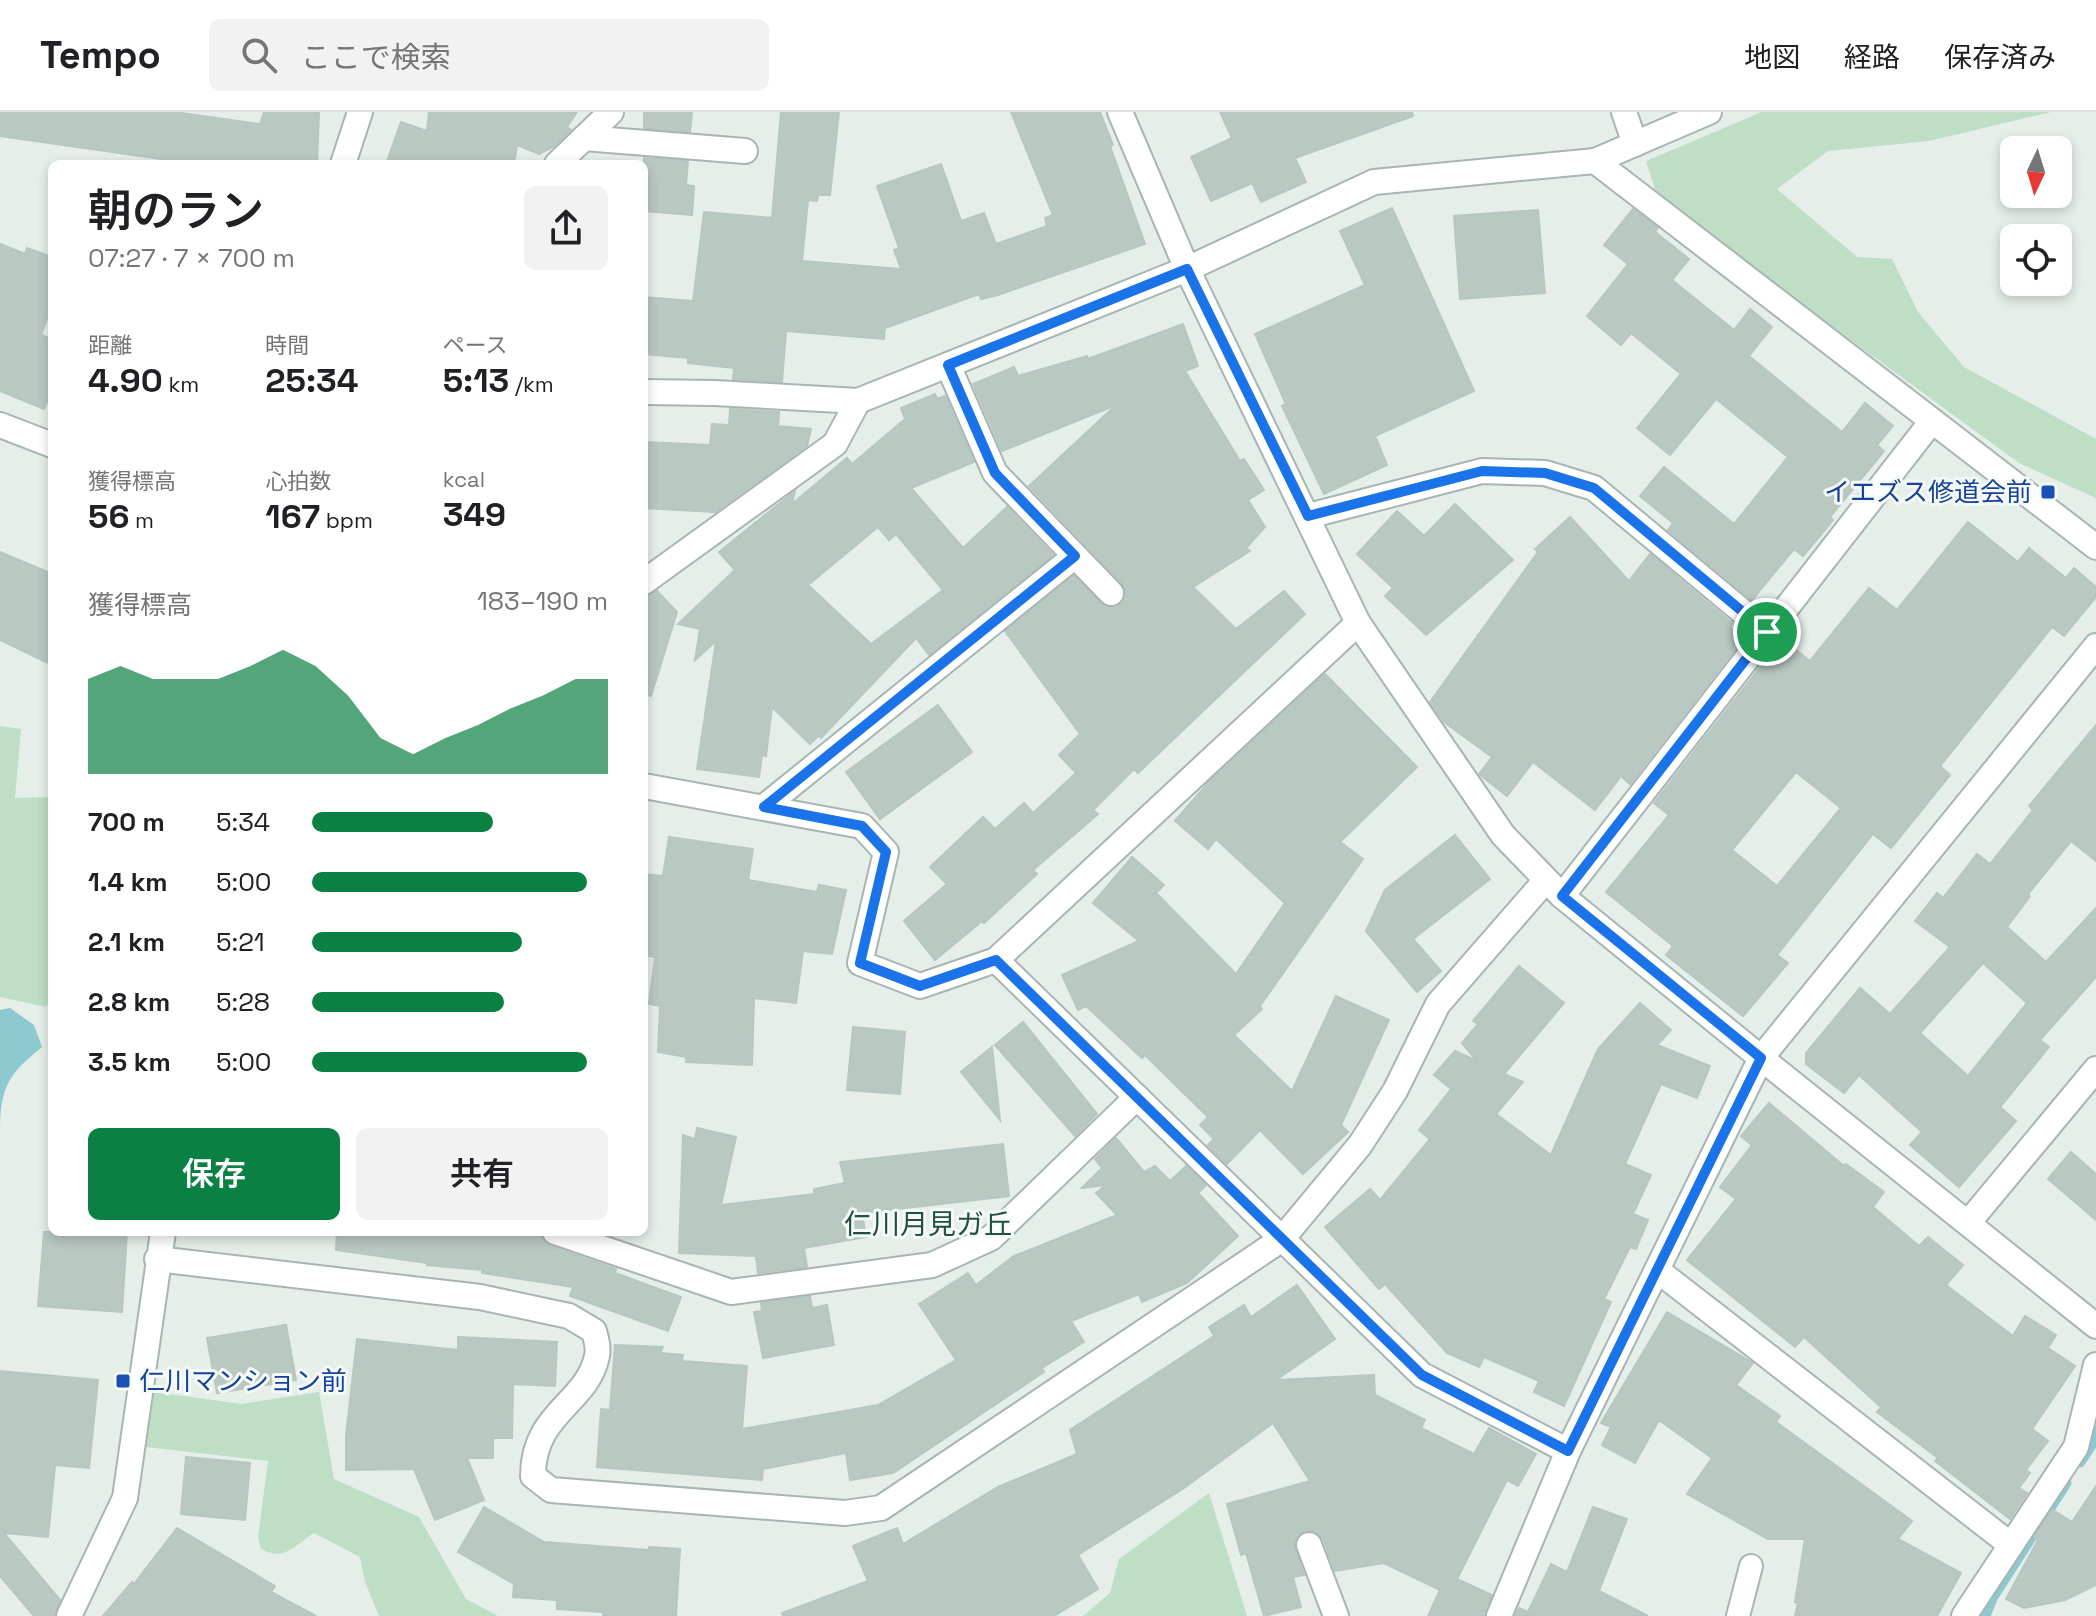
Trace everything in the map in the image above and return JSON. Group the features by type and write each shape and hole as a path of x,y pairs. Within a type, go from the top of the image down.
{"street":[{"path":"344,160 360,112"},
{"path":"561,160 611,112"},
{"path":"1120,112 1187,269 1358,623 1503,835 1554,888 2096,1326"},
{"path":"1624,112 1635,144"},
{"path":"648,392 858,401 1187,269 1374,182 1595,161 1709,112"},
{"path":"584,138 745,151"},
{"path":"1595,161 2096,547"},
{"path":"948,365 995,473 1111,593"},
{"path":"648,579 835,444 858,401"},
{"path":"157,1259 480,1297 569,1316 594,1331 598,1353 590,1376 549,1421 533,1455 533,1476 551,1490 845,1513 881,1508 1282,1239 1360,1145 1395,1091 1438,1004 1554,888 1767,632 1932,421"},
{"path":"0,425 48,443"},
{"path":"1308,516 1482,471 1545,473 1594,488 1767,632"},
{"path":"764,807 1075,556"},
{"path":"648,787 862,826 886,852 860,963 920,986 996,960 1358,623"},
{"path":"1499,1616 1568,1451 1761,1058 2096,646"},
{"path":"996,960 1422,1375 1568,1451"},
{"path":"1968,1223 2096,1069"},
{"path":"567,1236 731,1292 932,1265 991,1238 1137,1097"},
{"path":"69,1616 125,1498 162,1236"},
{"path":"1657,1270 2011,1545"},
{"path":"1964,1616 2076,1447 2096,1365"},
{"path":"1309,1545 1336,1616"}],"lane":[{"path":"1738,1616 1751,1566"}],"green space":[{"path":"1762,112 2051,112 1929,141 1828,151 1777,189 1857,257 1892,259 1918,312 1964,367 2096,439 2096,498 2019,463 1658,199 1646,161"},
{"path":"0,726 21,729 15,798 48,797 48,1003 46,1007 0,997"},
{"path":"154,1392 241,1404 319,1392 334,1479 419,1517 466,1599 498,1616 379,1616 365,1582 360,1557 314,1533 283,1553 269,1553 261,1549 258,1537 268,1461 146,1447"},
{"path":"1209,1493 1247,1616 1083,1616 1110,1593 1119,1559"}],"water":[{"path":"10,1008 34,1025 42,1047 9,1081 2,1100 0,1127 0,1010"}],"building":[{"path":"0,112 174,112 260,124 264,112 319,112 317,160 168,160 0,136"},
{"path":"429,112 577,112 567,127 571,130 553,147 539,154 517,145 515,160 387,160 401,122 427,131"},
{"path":"644,112 692,112 690,132 644,128"},
{"path":"781,112 839,112 830,195 818,195 817,201 808,200 802,261 901,269 894,250 899,248 877,186 941,164 961,221 984,213 996,244 1047,226 1045,218 1053,215 1011,112 1100,112 1145,244 998,295 981,299 979,294 885,328 884,339 786,331 782,382 733,379 734,368 688,363 688,358 648,354 648,297 693,301 704,212 772,218"},
{"path":"1220,112 1412,112 1413,116 1295,158 1306,182 1261,202 1252,183 1211,201 1191,157 1232,138"},
{"path":"644,158 688,161 686,185 694,186 692,215 648,211 648,160"},
{"path":"1392,208 1474,391 1375,436 1387,465 1324,494 1282,406 1286,404 1255,334 1365,285 1340,231"},
{"path":"1633,209 1658,228 1655,232 1689,259 1672,280 1734,330 1750,309 1772,327 1749,356 1842,432 1865,403 1893,426 1877,445 1884,451 1830,517 1833,520 1803,556 1794,549 1752,600 1668,530 1673,523 1640,496 1664,467 1734,524 1788,457 1716,399 1670,455 1637,428 1681,374 1631,333 1621,345 1587,316 1628,264 1604,245"},
{"path":"1538,210 1545,293 1460,299 1454,216"},
{"path":"0,244 25,254 27,248 48,256 48,316 41,335 48,338 48,400 44,409 0,391"},
{"path":"1183,324 1198,366 1185,371 1240,461 1244,459 1264,490 1248,500 1265,527 1246,548 1250,551 1193,587 1236,629 1284,591 1305,614 1138,773 1134,769 1093,810 1098,814 1033,870 1037,874 984,923 982,921 935,960 904,921 947,884 930,867 983,817 995,829 1024,803 1033,813 1076,773 1059,755 1080,734 1005,631 1074,576 1106,607 1121,604 1126,596 1122,583 1029,486 1116,405 1002,451 973,384 1014,367 1018,376 1087,356 1088,359"},
{"path":"935,394 937,399 945,396 974,462 911,488 963,548 1007,507 1053,555 929,655 916,638 821,738 819,735 810,744 772,707 766,756 762,755 759,777 697,769 716,641 695,660 700,629 678,624 735,570 719,552 795,491 792,504 847,458 852,464 905,419 901,408","holes":["878,527 889,540 896,534 943,590 871,644 808,585"]},
{"path":"730,409 779,412 778,426 811,429 807,446 715,512 648,508 648,442 710,445 712,424 729,425"},
{"path":"1455,504 1513,560 1426,635 1385,596 1393,588 1357,554 1397,511 1424,536"},
{"path":"1570,517 1629,581 1650,554 1733,624 1730,628 1743,639 1630,784 1621,776 1595,810 1533,762 1507,796 1479,774 1492,757 1444,722 1430,702 1538,552 1535,549"},
{"path":"1968,522 2018,562 2029,548 2066,578 2074,568 2096,587 2096,597 2064,636 2052,627 1940,766 1950,775 1891,848 1873,834 1777,955 1788,963 1743,1016 1666,955 1673,946 1606,892 1669,815 1654,803 1768,657 1777,663 1791,646 1810,661 1869,588 1897,610","holes":["1796,772 1841,808 1777,886 1732,850"]},
{"path":"0,552 48,572 48,663 0,640"},
{"path":"657,591 677,612 651,696 648,695 648,595"},
{"path":"1325,674 1417,767 1340,842 1363,859 1260,1006 1262,1009 1234,1035 1292,1091 1336,996 1389,1020 1341,1125 1348,1132 1303,1174 1260,1130 1227,1164 1208,1145 1214,1139 1200,1125 1208,1117 1145,1055 1142,1058 1086,1006 1078,1010 1062,975 1139,941 1093,903 1132,857 1164,885 1156,893 1236,974 1285,903 1216,839 1208,849 1175,821 1208,783"},
{"path":"938,705 972,752 880,819 846,772"},
{"path":"2096,725 2096,861 2071,841 2028,894 2030,896 2007,927 2046,962 2096,908 2096,977 2040,1040 2049,1047 2000,1107 2016,1121 1959,1187 1910,1145 1922,1132 1859,1075 1844,1093 1806,1064 1806,1053 1860,988 1890,1014 1950,947 1915,921 1937,893 1943,898 1977,854 1990,864 2033,810 2029,806","holes":["1983,963 2027,1003 1968,1076 1920,1033"]},
{"path":"1455,835 1490,879 1413,939 1441,971 1417,992 1366,931 1385,890"},
{"path":"669,837 753,849 748,880 817,892 819,885 846,890 832,954 803,951 796,1003 754,998 752,1065 686,1062 686,1057 658,1052 660,1006 649,1004 655,957 648,956 648,874 663,876"},
{"path":"1519,966 1564,1003 1504,1074 1523,1082 1496,1114 1551,1155 1598,1049 1640,1003 1671,1030 1657,1045 1710,1066 1697,1098 1661,1084 1625,1164 1651,1175 1633,1214 1648,1220 1636,1249 1630,1247 1604,1299 1611,1302 1564,1406 1534,1392 1539,1381 1484,1357 1479,1367 1447,1353 1385,1284 1379,1289 1325,1227 1370,1189 1380,1200 1430,1139 1419,1130 1451,1089 1434,1075 1455,1051 1477,1061 1462,1043 1478,1024 1473,1021"},
{"path":"1023,1022 1097,1114 1075,1136 995,1045"},
{"path":"853,1027 905,1032 900,1094 847,1090"},
{"path":"992,1047 1000,1120 961,1072"},
{"path":"1769,1103 1844,1166 1846,1164 1884,1192 1873,1207 1919,1246 1928,1237 1963,1265 1946,1285 2013,1336 2025,1316 2056,1335 2048,1348 2075,1366 2032,1429 2048,1441 2026,1470 2030,1473 2019,1488 2027,1493 2010,1519 1877,1412 1881,1407 1804,1337 1795,1347 1687,1260 1736,1199 1720,1187 1752,1145 1741,1136"},
{"path":"697,1128 736,1137 721,1205 814,1194 814,1189 845,1183 840,1162 1003,1144 1009,1196 862,1213 866,1237 804,1248 807,1267 758,1273 756,1256 679,1253 683,1135 695,1139"},
{"path":"1116,1138 1144,1172 1155,1166 1170,1181 1186,1166 1206,1185 1198,1193 1238,1236 1187,1283 1142,1302 1139,1294 1071,1321 1084,1342 893,1473 850,1480 846,1453 763,1469 762,1480 597,1467 601,1409 610,1410 615,1345 663,1347 660,1353 683,1355 682,1361 747,1366 742,1429 878,1405 956,1360 919,1304 968,1273 976,1285 1014,1256 1117,1215 1096,1193 1106,1185 1082,1188 1102,1168 1095,1159"},
{"path":"2071,1152 2096,1174 2096,1220 2048,1179"},
{"path":"44,1232 48,1232 48,1236 127,1236 122,1312 38,1306"},
{"path":"337,1236 541,1236 550,1246 616,1269 615,1273 681,1297 668,1331 570,1296 573,1287 482,1273 482,1270 427,1265 336,1250"},
{"path":"1297,1285 1335,1339 1276,1380 1374,1375 1375,1395 1425,1420 1421,1428 1474,1454 1489,1428 1536,1454 1518,1486 1507,1480 1457,1579 1492,1595 1484,1616 1428,1616 1440,1590 1384,1563 1335,1571 1323,1539 1311,1530 1298,1535 1294,1543 1304,1575 1293,1577 1301,1607 1264,1616 1246,1553 1241,1555 1227,1504 1310,1481 1273,1423 1184,1488 1078,1555 1098,1589 1054,1616 783,1616 782,1613 868,1581 853,1546 897,1528 903,1544 998,1487 1077,1454 1070,1430 1214,1336 1209,1327 1244,1305 1251,1317"},
{"path":"810,1296 812,1308 827,1305 834,1345 763,1358 754,1312 762,1311 761,1303"},
{"path":"1667,1312 1753,1363 1736,1385 1780,1416 1776,1422 1912,1521 1898,1539 1961,1573 1937,1616 1795,1616 1805,1539 1768,1539 1687,1494 1712,1458 1659,1420 1635,1463 1602,1445 1611,1427 1601,1423"},
{"path":"286,1325 296,1380 217,1393 207,1338"},
{"path":"458,1337 557,1342 555,1386 513,1384 512,1438 493,1438 493,1458 467,1458 484,1500 435,1520 414,1469 346,1470 346,1436 357,1339 458,1350"},
{"path":"0,1371 98,1380 89,1468 55,1465 48,1537 4,1533 60,1600 54,1616 34,1616 0,1576"},
{"path":"186,1457 250,1463 245,1520 181,1514"},
{"path":"2096,1486 2096,1585 2065,1600 2024,1608 2006,1599 2038,1540 2034,1537 2053,1510 2072,1522"},
{"path":"484,1507 544,1542 649,1550 649,1547 680,1549 676,1616 603,1615 603,1612 557,1609 557,1600 513,1597 514,1584 458,1552"},
{"path":"1593,1507 1627,1519 1599,1591 1648,1616 1515,1616 1519,1608 1528,1612 1551,1564 1567,1572"},
{"path":"177,1528 275,1586 271,1592 316,1616 103,1616 132,1582 134,1584"}],"waterway":[{"path":"2080,1462 2096,1431"},
{"path":"1985,1616 1992,1598 2066,1483"}],"place":[{"name":"イエズス修道会前","path":"2048,492"},
{"name":"仁川マンション前","path":"123,1381"}],"district":[{"name":"仁川月見ガ丘","path":"928,1224"}],"route":[{"path":"1187,269 1308,516 1482,471 1545,473 1594,488 1767,632 1562,896 1761,1058 1568,1451 1422,1375 996,960 920,986 860,963 886,852 862,826 764,807 1075,556 995,473 948,365 1187,269"}]}
